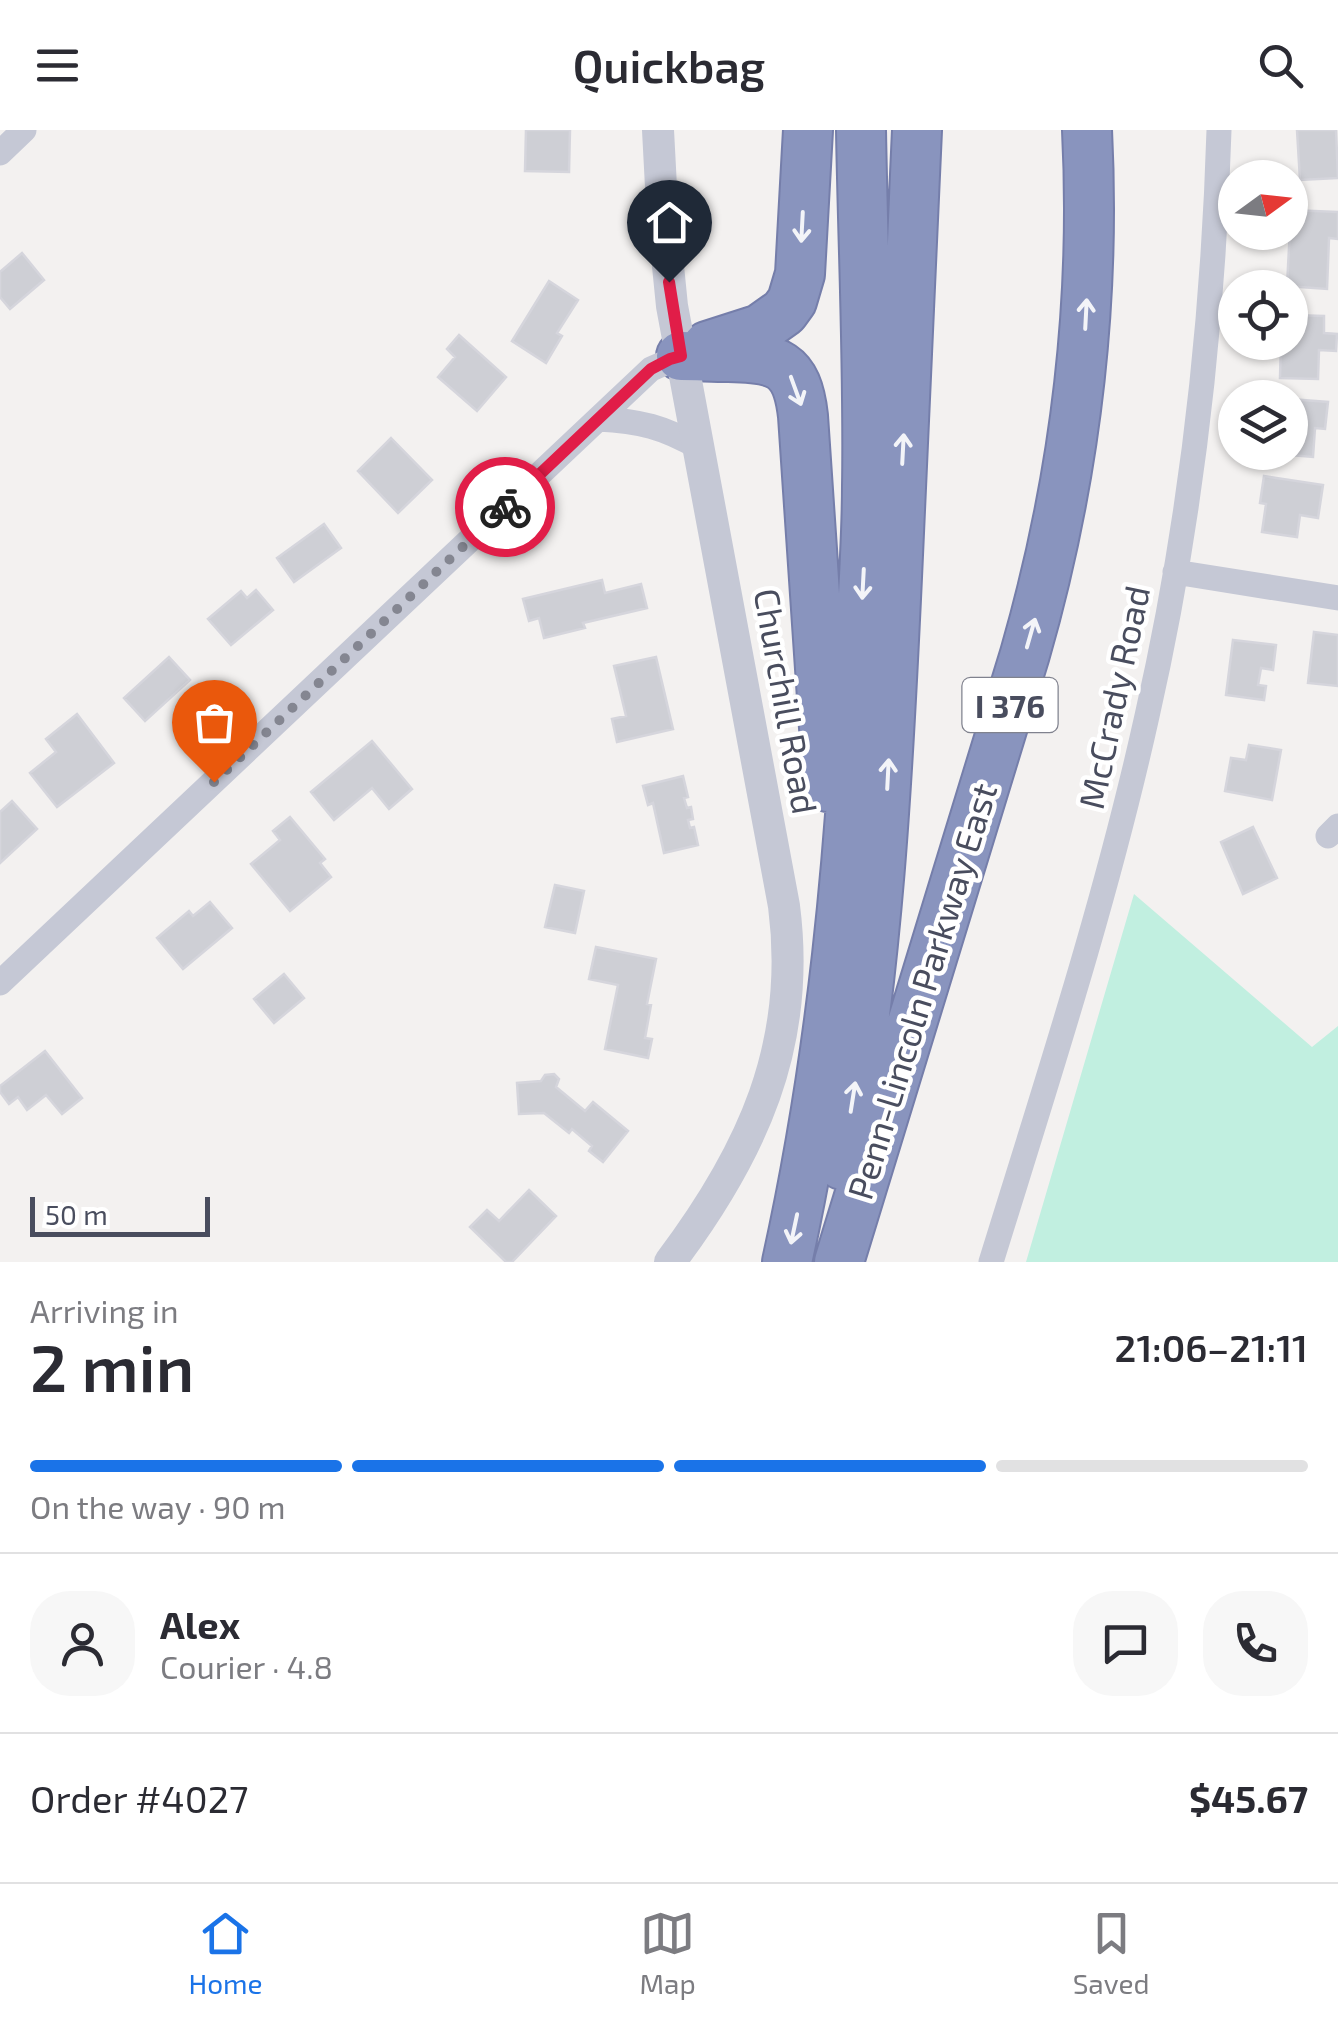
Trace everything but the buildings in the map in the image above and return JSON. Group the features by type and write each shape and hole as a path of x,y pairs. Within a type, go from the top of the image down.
{"highway":[{"path":"681,356 760,329 784,312 792,301 800,274 808,130"},
{"name":"Penn-Lincoln Parkway East","path":"787,1262 814,1126 839,951 854,780 867,486 861,130"},
{"path":"867,486 893,130"},
{"path":"824,1262 861,1046 882,870 917,130"},
{"name":"Penn-Lincoln Parkway East","path":"838,1262 1025,654 1052,553 1070,455 1085,328 1087,130"},
{"path":"681,356 746,356 772,361 783,367 798,388 839,951"}],"street":[{"path":"0,153 24,130"},
{"name":"Churchill Road","path":"658,130 666,259 681,356 784,906 788,957 780,1045 762,1106 716,1196 670,1262"},
{"name":"McCrady Road","path":"991,1262 1111,865 1148,714 1176,572 1194,452 1209,322 1220,130"},
{"path":"0,983 651,369 681,356"},
{"path":"598,419 643,423 700,448"},
{"path":"1176,572 1338,598"}],"green space":[{"path":"1134,894 1312,1047 1338,1026 1338,1262 1026,1262"}],"way so far":[{"path":"214,782 505,507"}],"route":[{"path":"505,507 651,369 681,356 669,282"}]}
